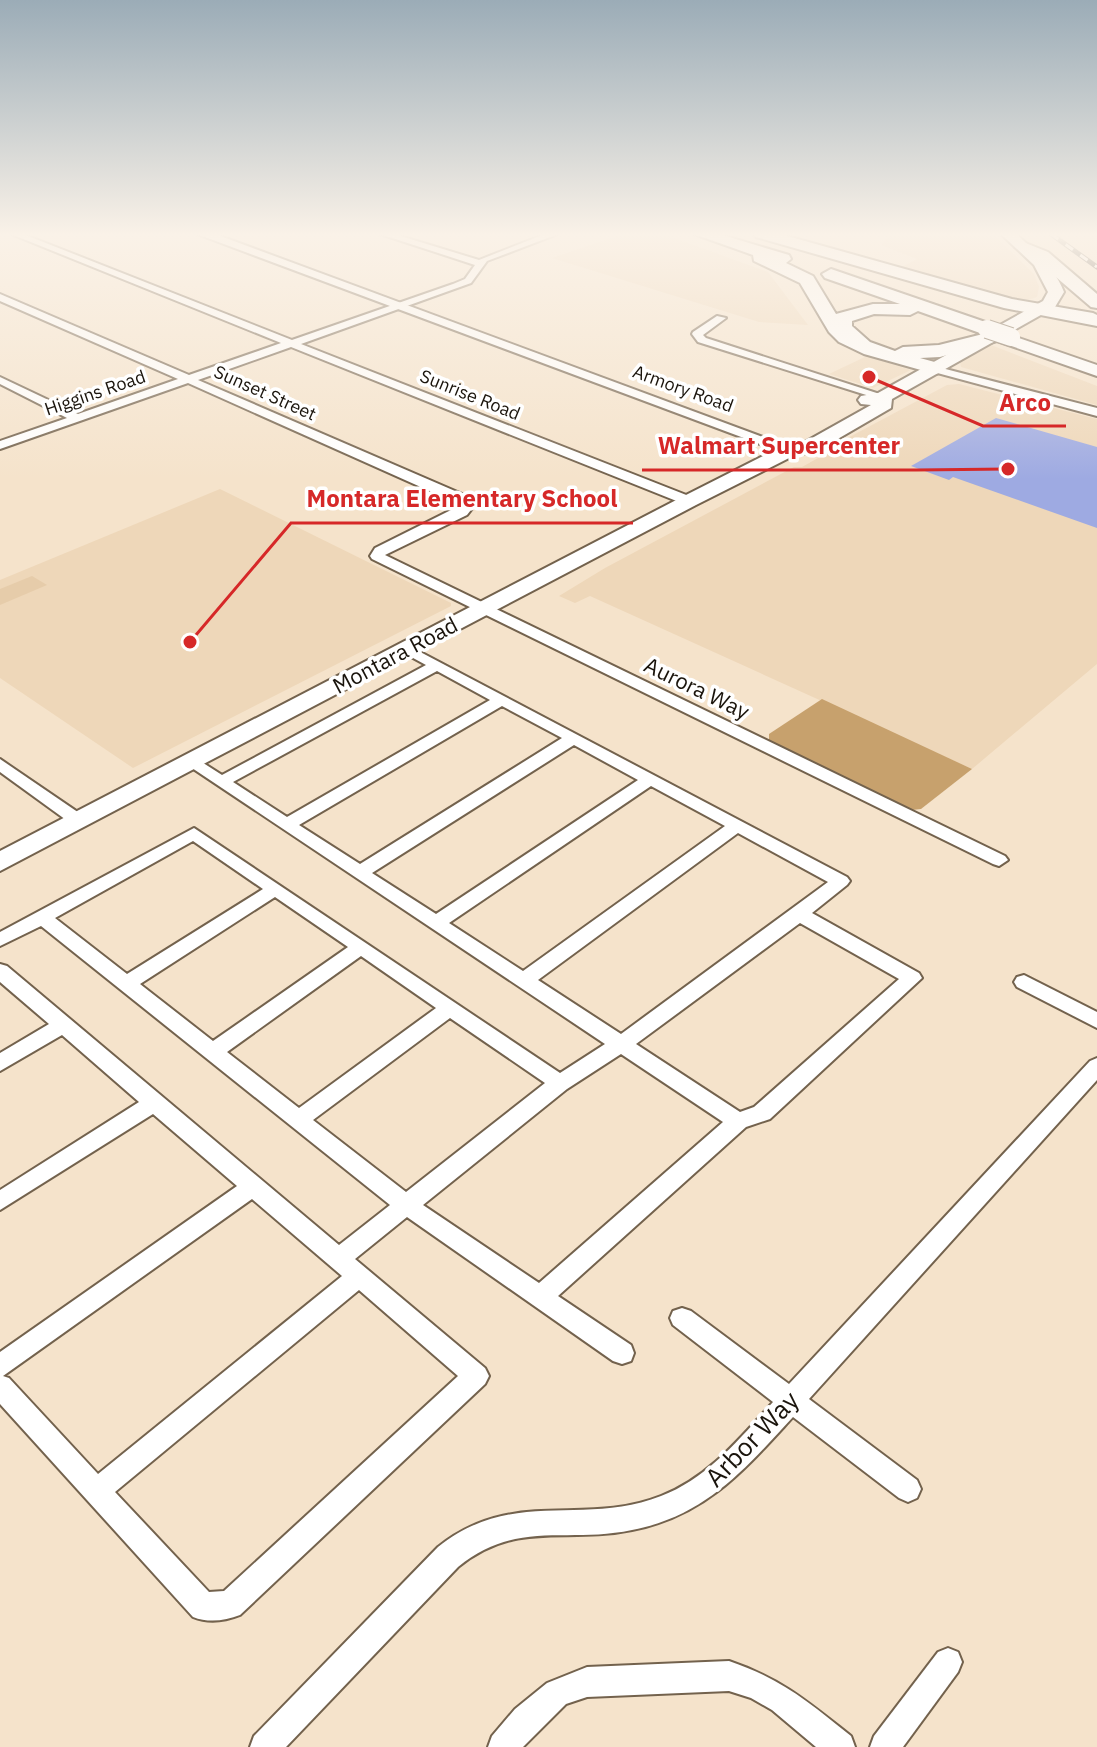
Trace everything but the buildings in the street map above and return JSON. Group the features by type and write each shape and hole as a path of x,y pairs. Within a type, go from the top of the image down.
{"highway":[{"path":"829,316 838,332 846,338 871,350 935,368"},
{"path":"851,316 843,318 841,323 849,334 935,368"},
{"path":"937,316 1006,329"},
{"path":"963,316 1006,329"},
{"path":"969,316 1006,329"},
{"path":"971,316 1096,365"},
{"path":"881,349 931,353 1050,316"}],"main road":[{"name":"Armory Road","path":"425,316 790,450"},
{"path":"1006,329 1029,316"},
{"name":"Montara Road","path":"0,862 689,501 790,450 810,447 885,404 883,397 1006,329"}],"street":[{"name":"Sunset Street","path":"42,316 464,500 468,506 462,512 380,551 377,556"},
{"name":"Sunrise Road","path":"219,316 689,501"},
{"name":"Higgins Road","path":"0,445 372,316"},
{"path":"721,318 697,334 702,340 883,397"},
{"path":"935,368 1097,412"},
{"path":"0,380 77,418"},
{"name":"Aurora Way","path":"377,556 999,860"},
{"path":"338,1259 560,1083 621,1044 841,881 499,701 407,649"},
{"path":"221,782 436,666"},
{"path":"287,825 499,701"},
{"path":"359,873 572,739"},
{"path":"191,762 738,1121"},
{"path":"0,764 79,821"},
{"path":"436,923 649,780"},
{"path":"524,980 737,826"},
{"path":"0,940 194,833 560,1083"},
{"path":"126,984 275,889"},
{"path":"540,1297 738,1121 762,1113 912,978 799,914"},
{"path":"43,918 406,1205 622,1353"},
{"path":"212,1052 361,947"},
{"path":"0,971 476,1376 230,1605 203,1607 0,1386"},
{"path":"1024,982 1097,1021"},
{"path":"298,1120 450,1008"},
{"path":"0,1063 63,1025"},
{"name":"Arbor Way","path":"265,1747 448,1557 477,1536 519,1524 615,1520 668,1508 699,1494 731,1466 1097,1066"},
{"path":"0,1201 155,1102"},
{"path":"0,1366 253,1186"},
{"path":"97,1491 359,1276"},
{"path":"682,1318 908,1489"},
{"path":"885,1747 948,1662"},
{"path":"503,1747 526,1720 557,1693 587,1682 729,1676 758,1686 782,1700 840,1747"}],"shaded area":[{"path":"738,316 801,316 808,325 759,322"},
{"path":"991,345 1097,386 1097,405 961,367 960,362"},
{"path":"867,356 911,370 873,388 829,374"},
{"path":"959,384 1097,419 1097,664 972,769 590,596 575,603 559,596 605,568 794,467 802,467 827,453 827,449 947,385"},
{"path":"220,489 451,603 451,606 133,768 0,678 0,580"},
{"path":"32,576 47,585 0,605 0,589"},
{"path":"822,699 972,769 921,809 912,810 769,741 769,734"}],"place":[{"name":"Arco","path":"869,377"},
{"name":"Walmart Supercenter","path":"1008,469"},
{"name":"Montara Elementary School","path":"190,642"}]}
